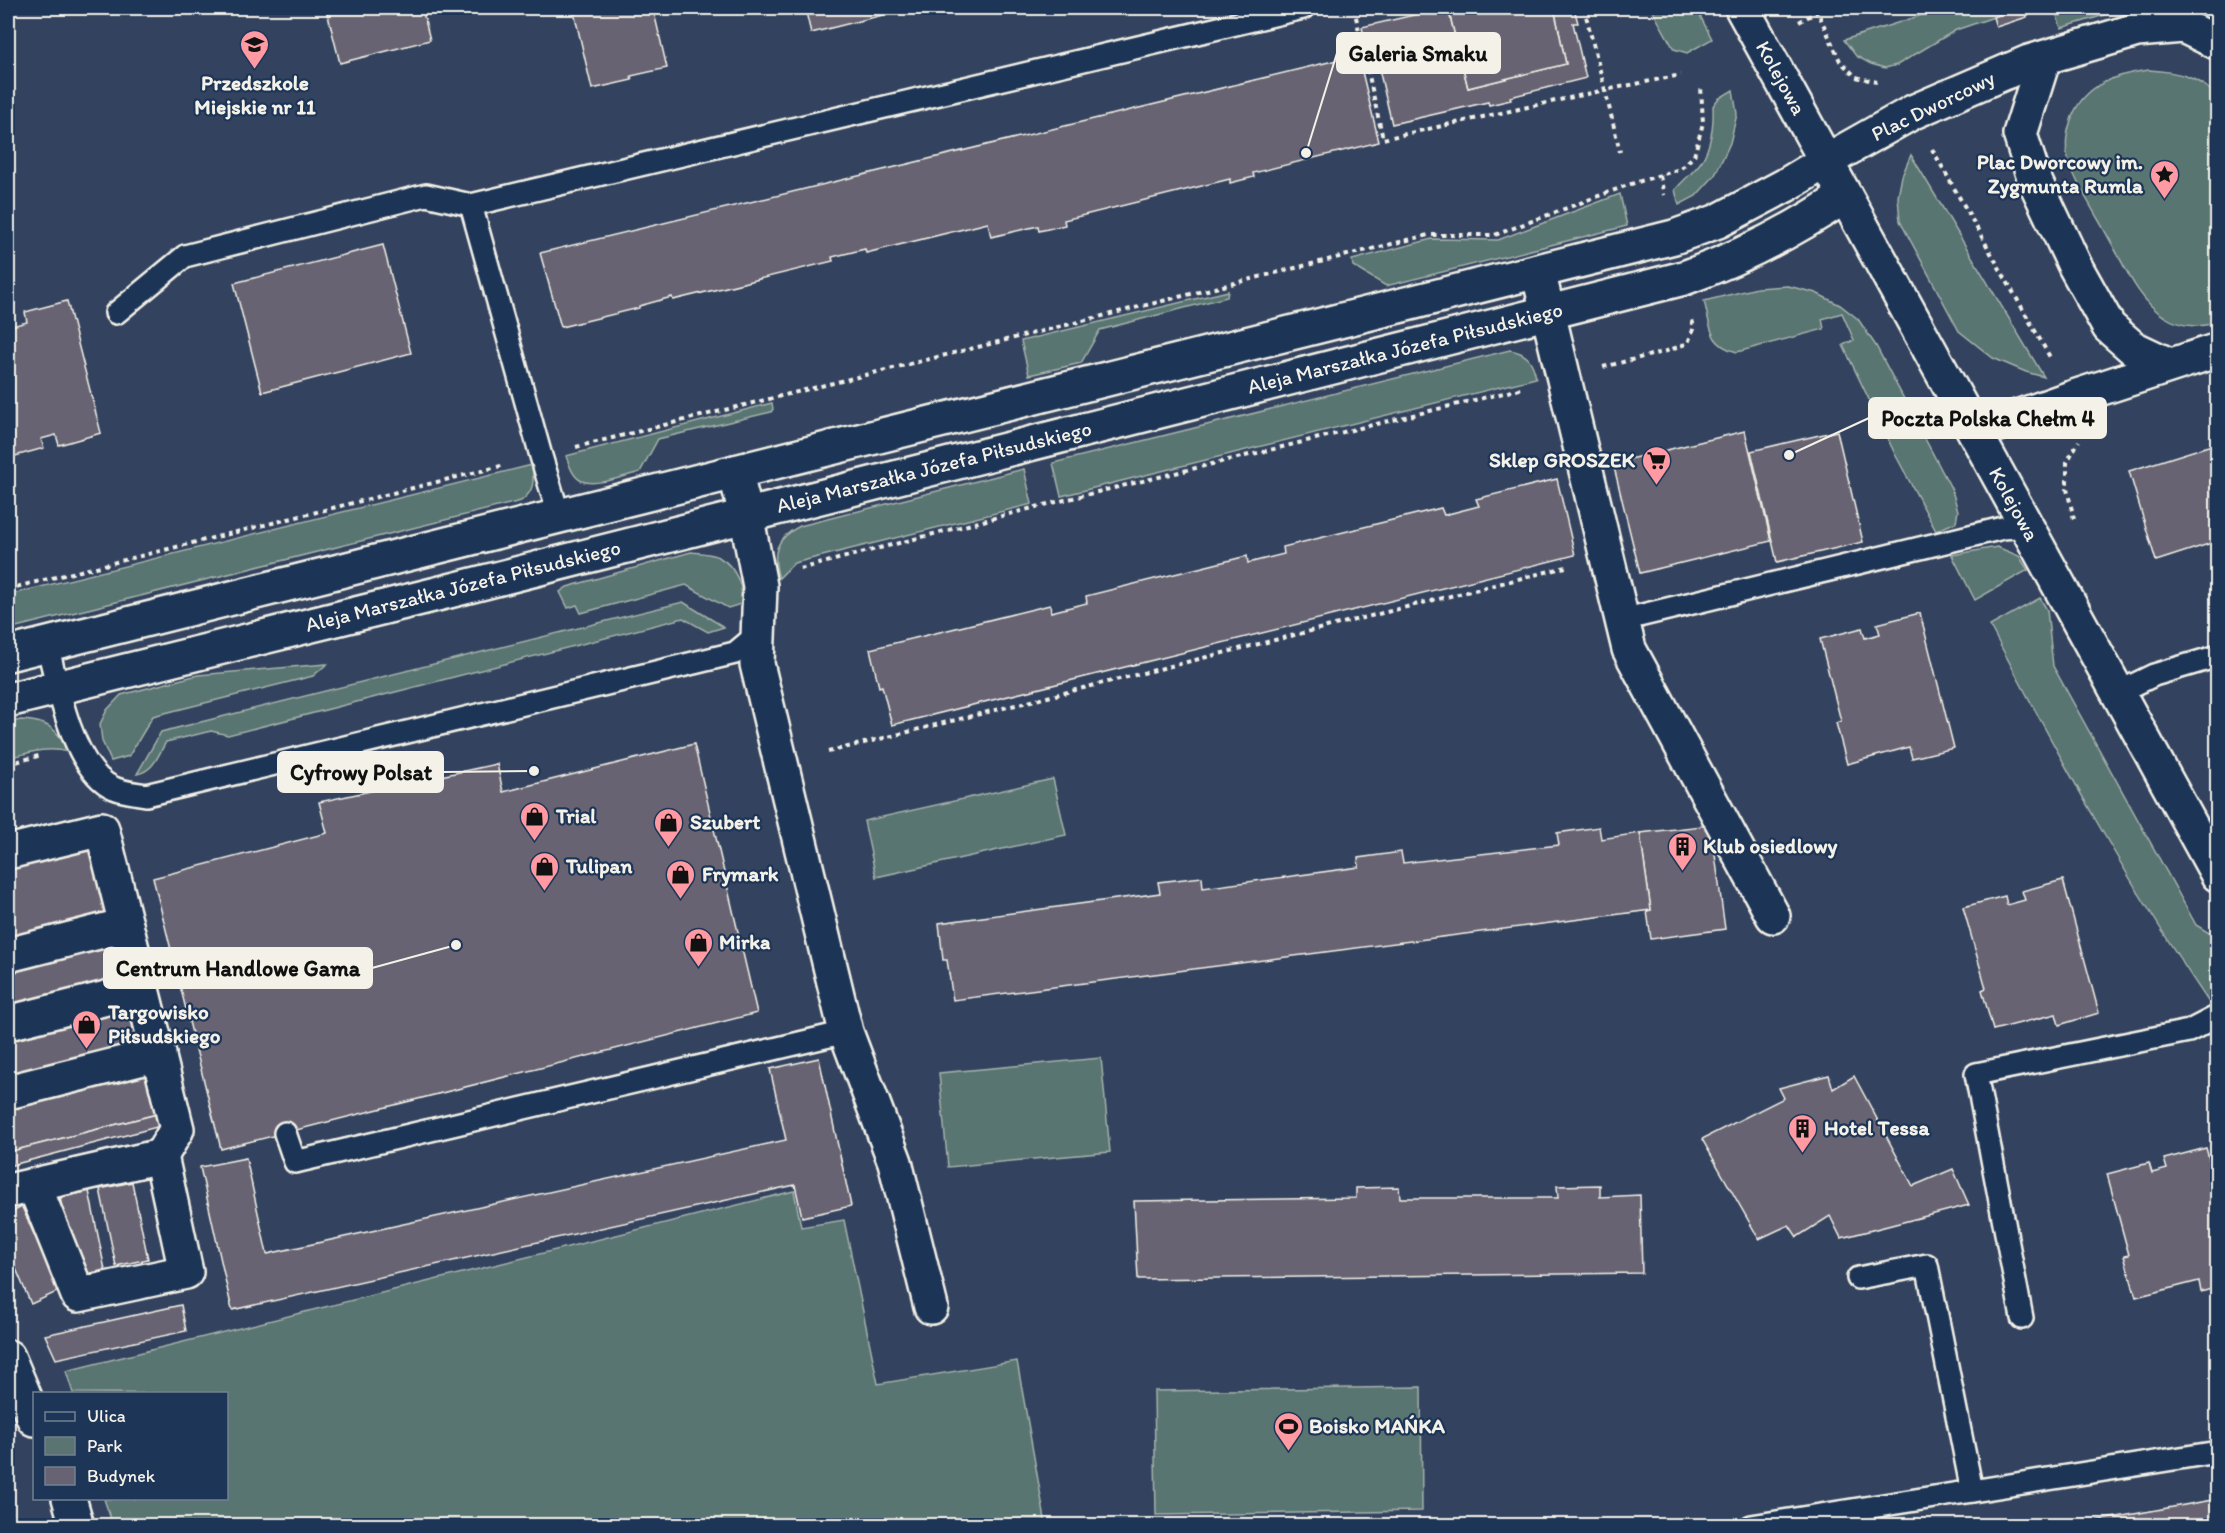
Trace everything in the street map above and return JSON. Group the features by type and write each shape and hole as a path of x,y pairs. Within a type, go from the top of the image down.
{"street":[{"name":"Kolejowa","path":"1742,8 2217,875"},
{"name":"Plac Dworcowy","path":"1826,160 1912,112 1992,77 2044,58 2137,30 2183,26 2217,41"},
{"path":"2044,58 2020,134 2035,181 2074,266 2109,327 2133,348 2169,365"},
{"name":"Aleja Marszałka Józefa Piłsudskiego","path":"8,654 1674,237 1718,221 1786,185 1826,160"},
{"name":"Aleja Marszałka Józefa Piłsudskiego","path":"8,700 446,592 1683,278 1740,257 1802,224 1845,196"},
{"path":"1538,271 1629,649 1773,916"},
{"path":"1975,432 2217,350"},
{"path":"735,472 760,586 757,664 846,1032 895,1162 931,1307"},
{"path":"8,852 102,829 177,1129 161,1156 186,1272 78,1295 21,1188 161,1156"},
{"path":"8,955 126,925"},
{"path":"8,1023 142,989"},
{"path":"8,1092 159,1054"},
{"path":"8,1357 33,1417"},
{"path":"70,1500 77,1526"}],"lane":[{"path":"116,313 185,256 426,195 471,205 1303,8"},
{"path":"471,205 559,516"},
{"path":"1622,620 2003,528 2026,526"},
{"path":"47,644 78,748 98,776 113,788 146,795 735,652 759,633"},
{"path":"2117,693 2154,675 2217,656"},
{"path":"2022,1318 1976,1074 2188,1031 2217,1016"},
{"path":"285,1133 295,1162 846,1032"},
{"path":"1858,1278 1927,1265 1972,1491"},
{"path":"1751,1526 2217,1452"}],"path":[{"path":"1354,8 1383,139 1681,75"},
{"path":"1584,8 1620,152"},
{"path":"1794,26 1816,9 1824,8"},
{"path":"1816,9 1840,61 1856,77 1877,82 1887,81"},
{"path":"576,447 1428,235 1495,235 1628,185 1680,169 1694,156 1703,123 1701,86"},
{"path":"1927,139 2055,366"},
{"path":"1602,368 1667,351 1688,343 1694,327 1692,315"},
{"path":"794,576 801,568 1040,506 1523,388"},
{"path":"8,589 507,465"},
{"path":"828,752 1575,565"},
{"path":"8,764 46,754"}],"green space":[{"path":"1651,8 1696,8 1712,39 1687,53 1674,49"},
{"path":"1944,8 2020,8 1956,30 1897,65 1885,68 1856,56 1844,40"},
{"path":"2084,8 2128,8 2061,28 2057,16"},
{"path":"2149,70 2186,76 2202,84 2217,96 2217,322 2211,324 2197,326 2177,323 2155,310 2146,301 2084,194 2069,162 2066,148 2068,130 2072,117 2085,96 2114,78"},
{"path":"1733,90 1737,114 1730,143 1715,175 1696,196 1679,205 1675,190 1698,166 1704,156 1712,128 1713,106 1718,99"},
{"path":"1911,155 2044,377 1993,358 1959,331 1900,221 1898,197 1902,176"},
{"path":"1620,194 1627,226 1386,286 1353,266 1352,260 1432,239 1498,240"},
{"path":"1788,286 1816,293 1840,305 1858,319 1876,346 1952,490 1958,511 1956,522 1936,531 1895,454 1843,345 1854,340 1842,313 1822,319 1824,329 1737,352 1721,345 1716,339 1712,333 1704,301 1757,288"},
{"path":"1228,291 1227,297 1100,330 1081,363 1029,375 1021,341"},
{"path":"1510,350 1521,353 1528,359 1536,378 1061,496 1053,463"},
{"path":"772,403 771,412 658,439 640,472 618,478 593,483 580,480 573,472 566,456"},
{"path":"532,465 533,485 521,501 8,629 8,595"},
{"path":"1024,469 1032,504 794,563 779,578 776,561 778,547 785,536 800,526"},
{"path":"1997,547 2019,556 2028,570 1975,600 1952,555"},
{"path":"691,552 714,555 730,566 738,578 742,592 741,604 728,608 686,585 581,613 577,605 568,608 560,592 567,587"},
{"path":"2040,598 2047,610 2053,666 2196,925 2217,938 2217,992 2208,1001 2121,863 1990,626"},
{"path":"683,602 724,627 708,632 683,618 228,735 211,731 166,742 152,766 137,774 161,732"},
{"path":"327,664 313,676 153,716 129,756 111,761 102,741 100,724 107,710 121,695 198,675"},
{"path":"21,720 38,722 50,727 60,737 68,752 45,750 8,758 8,723"},
{"path":"1053,779 1066,835 876,877 864,821"},
{"path":"1101,1058 1110,1152 948,1167 939,1073"},
{"path":"794,1191 801,1227 844,1220 878,1384 1017,1361 1046,1525 113,1525 104,1500 228,1500 228,1392 73,1392 66,1371"},
{"name":"Boisko MAŃKA","path":"1421,1387 1422,1511 1156,1515 1154,1391"}],"building":[{"path":"326,8 422,8 430,40 340,63"},
{"path":"573,8 653,8 667,68 631,76 632,80 592,89"},
{"path":"805,8 886,8 887,14 811,33"},
{"path":"1448,8 1468,88 1566,64 1554,8 1574,8 1578,23 1573,23 1586,78 1510,97 1511,100 1489,105 1488,102 1392,124 1371,35 1364,37 1362,27"},
{"path":"1448,8 1554,8 1566,64 1468,88"},
{"path":"2025,8 2027,17 1996,27 1993,17"},
{"path":"1358,55 1379,142 1253,173 1254,177 1230,183 1230,179 1064,220 1065,225 1039,231 1038,226 991,237 988,223 866,253 865,249 832,257 833,261 673,300 672,297 639,306 639,308 561,327 540,253"},
{"path":"383,245 411,353 262,392 234,283"},
{"path":"67,301 101,433 59,445 56,435 41,439 44,448 8,458 8,327 27,322 25,312"},
{"path":"1745,431 1771,541 1640,573 1613,463"},
{"path":"1837,431 1863,542 1777,562 1751,451"},
{"path":"2218,443 2218,541 2156,561 2129,471"},
{"path":"1557,479 1575,555 892,725 882,686 879,687 870,649 1050,605 1051,612 1087,603 1086,596 1247,556 1248,563 1284,554 1283,547 1441,508 1444,515 1479,506 1476,499"},
{"path":"1920,613 1954,748 1912,758 1909,747 1847,764 1836,723 1841,721 1820,639 1862,628 1865,638 1880,634 1877,624"},
{"path":"694,744 757,1013 221,1149 153,878 327,833 319,802 497,764 503,792"},
{"name":"Klub osiedlowy","path":"1711,825 1725,929 1651,939 1647,911 1651,910 1640,833"},
{"path":"1599,827 1601,839 1640,833 1651,910 953,1000 947,960 943,960 939,923 1160,893 1158,882 1202,877 1203,888 1359,867 1358,858 1401,852 1403,863 1559,845 1557,833"},
{"path":"99,841 118,917 8,945 8,865"},
{"path":"2063,880 2099,1013 2059,1025 2056,1014 1993,1030 1982,990 1986,988 1963,907 2005,896 2007,905 2025,900 2022,891"},
{"path":"124,938 136,983 8,1017 8,969"},
{"path":"141,1003 152,1047 8,1086 8,1037"},
{"path":"819,1058 851,1206 802,1217 795,1185 232,1310 200,1167 246,1158 267,1254 786,1140 770,1069"},
{"path":"157,1067 169,1111 8,1152 8,1105"},
{"name":"Hotel Tessa","path":"1829,1075 1833,1089 1854,1076 1913,1186 1953,1169 1969,1205 1841,1238 1830,1216 1797,1237 1789,1225 1759,1239 1702,1139 1784,1098 1779,1088"},
{"path":"169,1111 172,1123 12,1165 8,1154 8,1152"},
{"path":"2206,1148 2218,1190 2218,1287 2201,1292 2199,1281 2136,1297 2124,1256 2129,1255 2107,1174 2149,1163 2152,1173 2167,1169 2164,1159"},
{"path":"132,1182 148,1259 116,1266 100,1189"},
{"path":"1600,1185 1600,1197 1640,1195 1642,1273 1138,1279 1134,1201 1356,1198 1356,1188 1399,1187 1400,1198 1558,1198 1557,1186"},
{"path":"89,1191 105,1270 77,1276 60,1198"},
{"path":"22,1207 59,1291 31,1304 8,1250 8,1214"},
{"path":"181,1305 186,1331 56,1359 45,1335"},
{"path":"2218,1499 2218,1526 2067,1526"}],"place":[{"name":"Przedszkole Miejskie nr 11","path":"255,70"},
{"name":"Galeria Smaku","path":"1306,153"},
{"name":"Plac Dworcowy im. Zygmunta Rumla","path":"2164,200"},
{"name":"Poczta Polska Chełm 4","path":"1789,455"},
{"name":"Sklep GROSZEK","path":"1656,486"},
{"name":"Cyfrowy Polsat","path":"534,771"},
{"name":"Trial","path":"535,842"},
{"name":"Szubert","path":"669,848"},
{"name":"Klub osiedlowy","path":"1682,872"},
{"name":"Tulipan","path":"545,892"},
{"name":"Frymark","path":"681,900"},
{"name":"Centrum Handlowe Gama","path":"456,945"},
{"name":"Mirka","path":"698,968"},
{"name":"Targowisko Piłsudskiego","path":"87,1050"},
{"name":"Hotel Tessa","path":"1803,1154"},
{"name":"Boisko MAŃKA","path":"1288,1452"}]}
